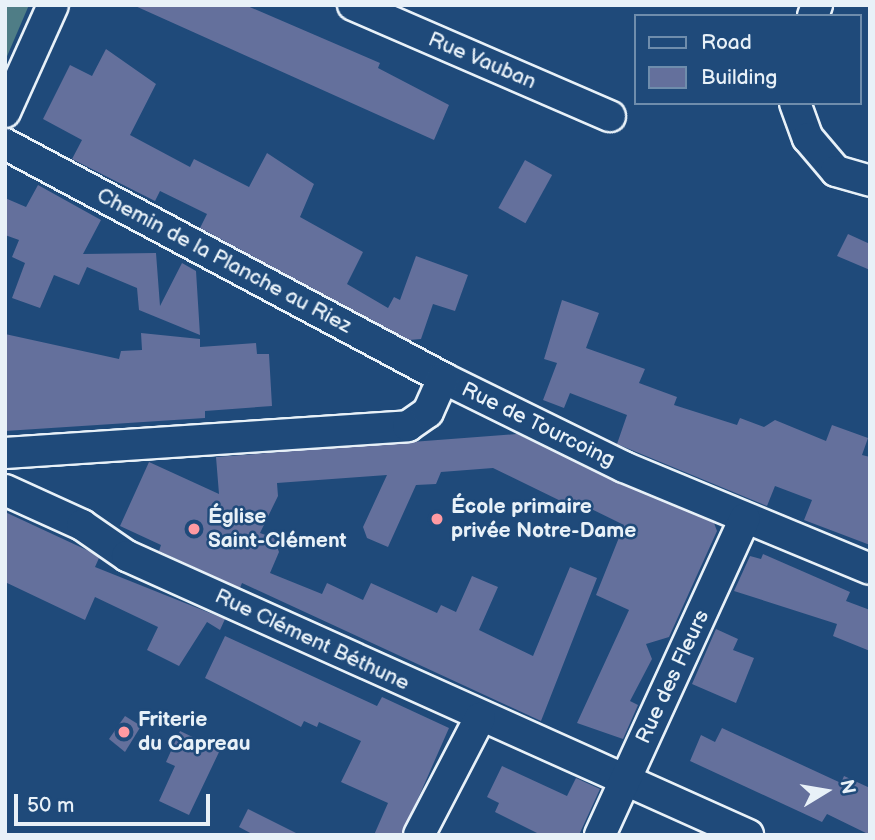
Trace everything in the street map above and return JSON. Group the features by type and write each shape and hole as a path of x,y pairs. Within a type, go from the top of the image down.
{"street":[{"path":"5,112 53,5"},
{"name":"Rue Vauban","path":"353,5 610,116"},
{"path":"796,105 808,138 836,171 870,181"},
{"name":"Chemin de la Planche au Riez","path":"5,144 443,378"},
{"name":"Rue de Tourcoing","path":"5,453 408,426 428,412 443,378 745,519 870,569"},
{"name":"Rue Clément Béthune","path":"5,490 82,525 127,556 480,718 748,835"},
{"name":"Rue des Fleurs","path":"600,835 745,519"},
{"path":"419,835 480,718"}],"green space":[{"path":"5,5 29,5 5,61"}],"building":[{"path":"133,5 245,5 380,63 378,68 449,105 434,140"},
{"path":"106,49 156,84 130,135 190,167 194,159 249,187 267,153 314,184 300,217 363,252 347,284 388,308 394,297 400,300 416,256 468,275 455,311 433,304 421,339 409,340 200,228 207,214 160,191 155,201 72,159 82,140 43,119 70,65 92,76"},
{"path":"525,160 552,175 525,223 498,208"},
{"path":"38,185 101,220 83,254 156,253 160,306 182,263 196,271 200,335 139,310 137,288 87,267 79,285 54,275 40,308 12,298 25,263 12,257 19,240 5,235 5,198 26,207"},
{"path":"848,234 870,244 870,270 837,256"},
{"path":"562,300 599,313 586,348 645,369 639,383 677,397 674,405 737,425 740,418 764,427 775,420 826,441 832,425 868,438 862,455 870,457 870,545 804,520 812,500 775,486 767,506 617,444 627,415 570,393 564,408 543,400 557,363 544,359"},
{"path":"141,333 200,339 200,347 256,343 257,354 269,354 272,406 205,411 205,418 5,431 5,334 119,359 121,351 142,350"},
{"path":"517,434 714,523 717,531 669,637 646,644 652,659 630,701 638,705 623,739 577,723 629,610 596,595 624,525 573,500 571,506 493,468 441,472 436,484 416,485 388,547 367,538 363,527 387,475 277,483 278,496 260,533 274,538 279,552 270,573 322,594 327,583 363,600 371,583 437,613 441,605 456,612 472,576 498,587 479,630 533,656 570,567 597,578 541,721 242,583 240,588 159,551 161,545 120,526 149,462 219,494 216,457"},
{"path":"5,512 91,552 99,558 95,567 225,619 220,630 207,622 179,666 147,650 158,627 95,597 85,620 5,582"},
{"path":"763,554 850,592 846,601 870,610 870,651 833,636 837,624 734,591 750,556 761,559"},
{"path":"716,629 738,639 733,650 754,658 736,703 692,684"},
{"path":"225,636 377,706 382,697 449,728 402,835 374,835 388,803 341,782 361,741 319,722 317,727 304,721 301,727 205,678"},
{"name":"Friterie du Capreau","path":"125,716 141,726 125,752 109,739"},
{"path":"722,728 841,783 844,776 870,788 870,835 827,814 822,822 690,761 701,735 715,742"},
{"path":"180,731 220,750 189,815 159,801 175,766 166,762"},
{"path":"502,766 567,796 576,778 600,789 579,835 541,835 495,812 499,803 487,797"},
{"path":"248,809 300,835 254,835 239,827"}],"place":[{"name":"École primaire privée Notre-Dame","path":"437,519"},
{"name":"Église Saint-Clément","path":"194,529"},
{"name":"Friterie du Capreau","path":"124,732"}]}
